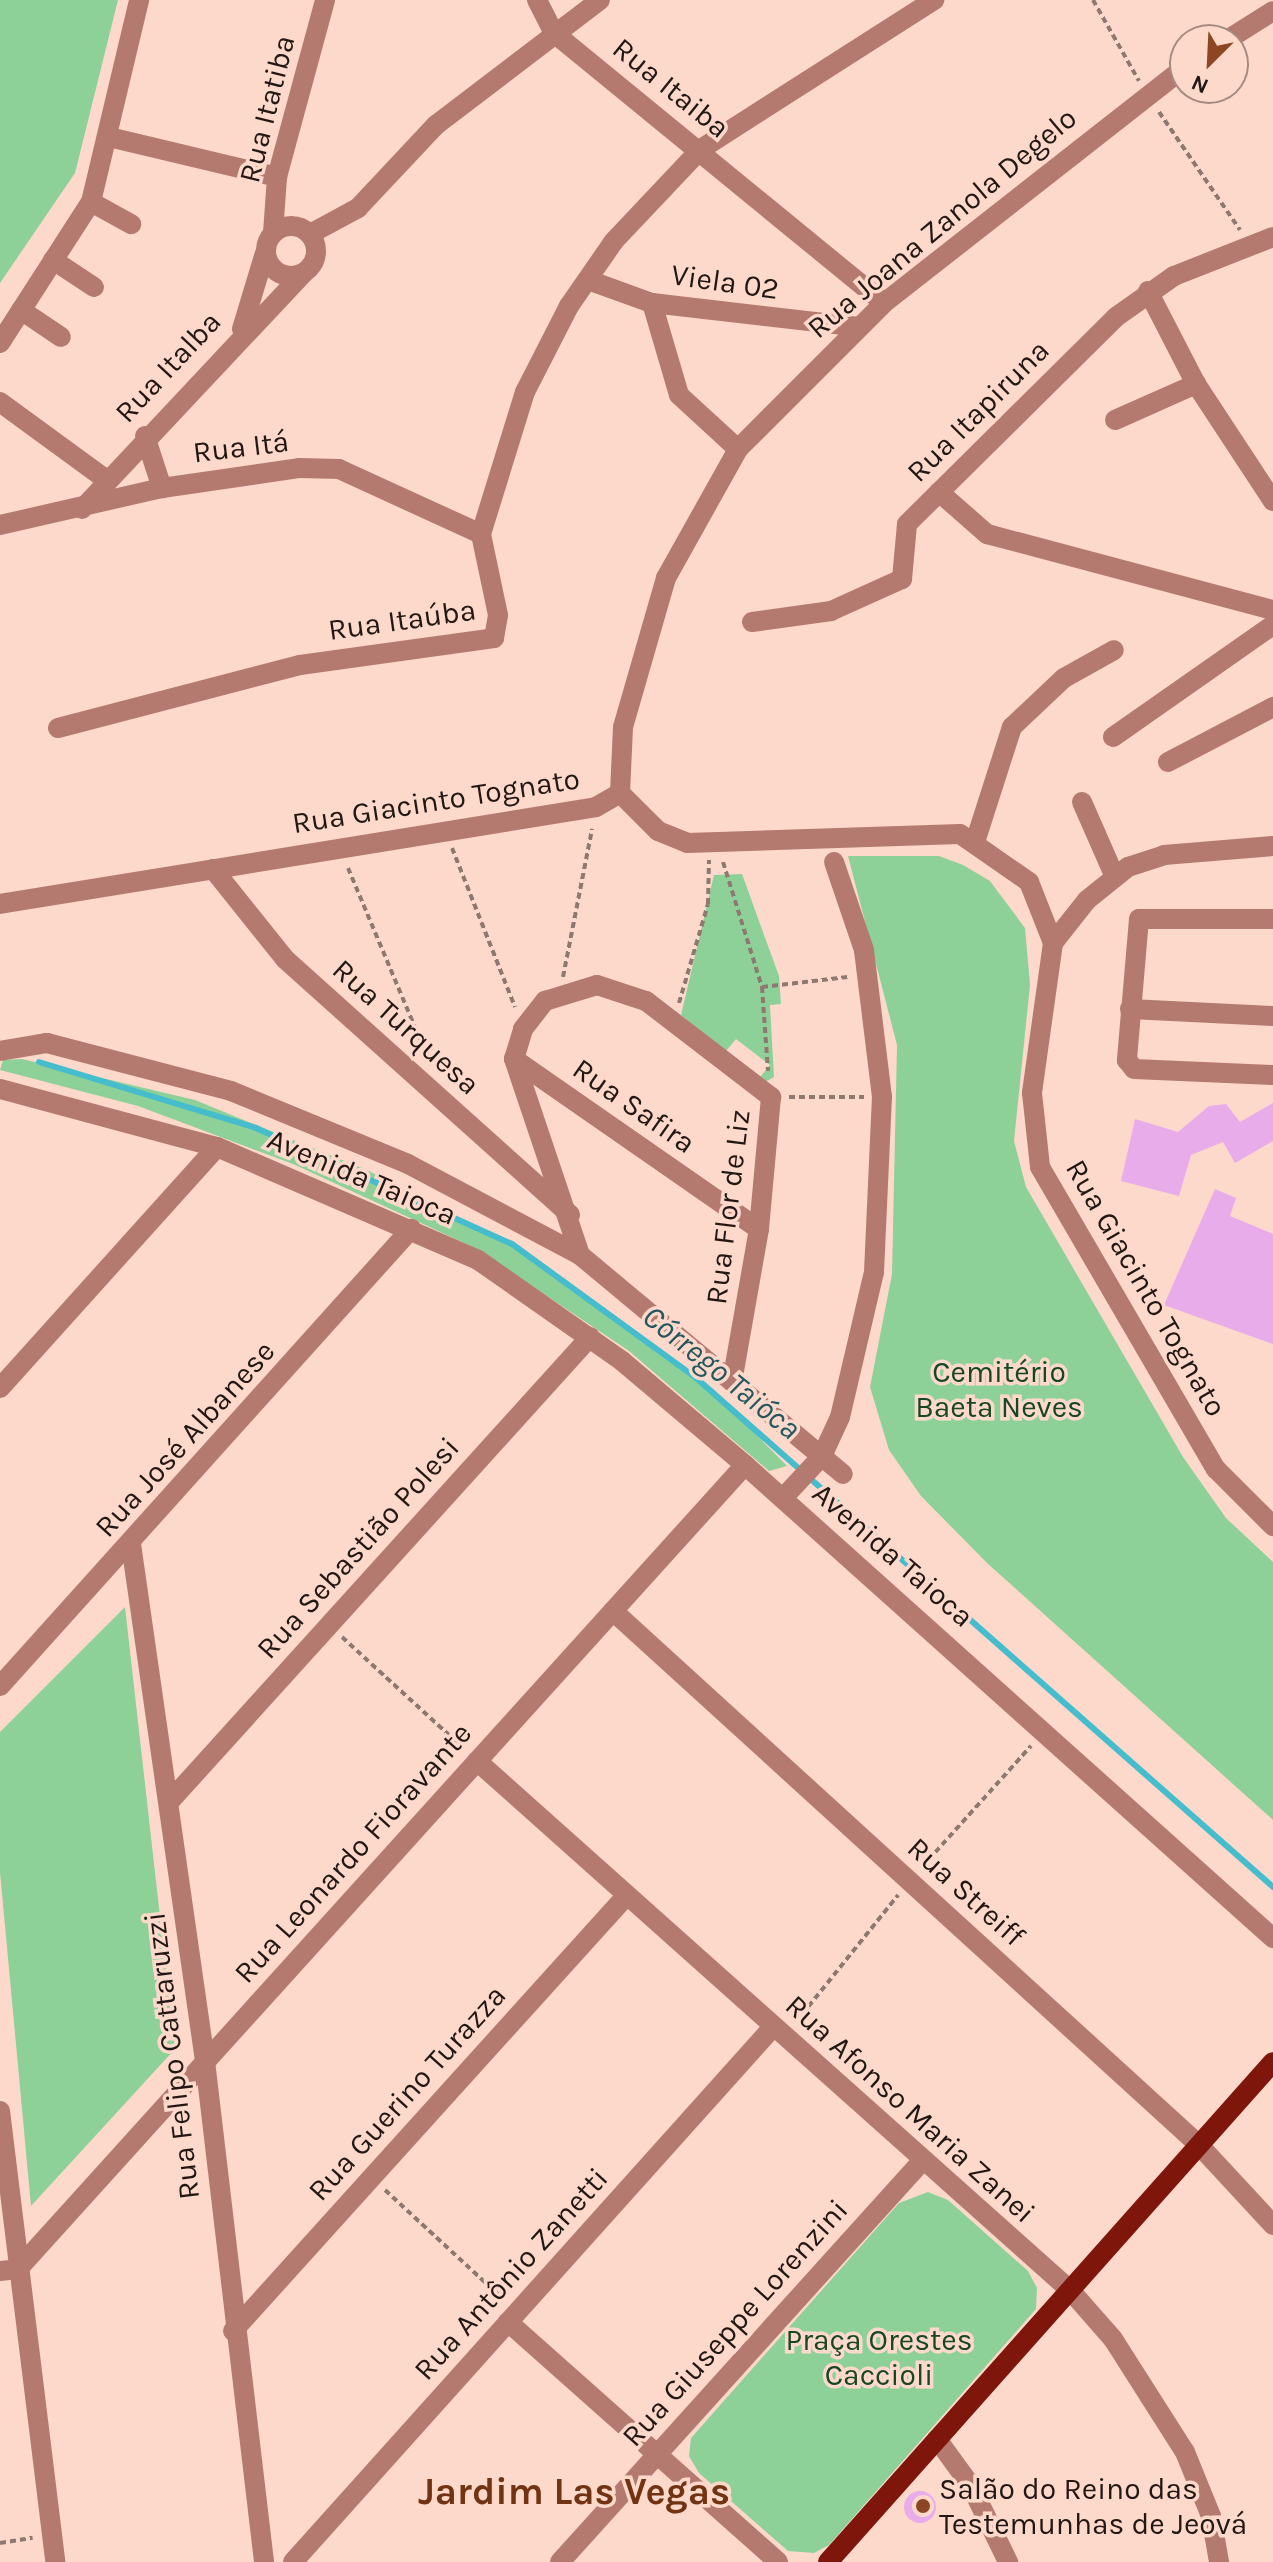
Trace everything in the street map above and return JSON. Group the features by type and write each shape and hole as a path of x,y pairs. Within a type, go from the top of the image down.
{"main road":[{"path":"828,2562 1273,2062"}],"street":[{"path":"0,343 91,202 109,137 139,0"},
{"name":"Rua Itatiba","path":"273,233 277,177 325,0"},
{"path":"537,0 554,33"},
{"path":"310,234 358,208 436,125 600,0"},
{"name":"Rua Itaúba","path":"58,728 300,665 485,643 499,629 481,534 525,392 588,280 701,149 934,0"},
{"path":"1249,26 1273,11"},
{"name":"Rua Itaiba","path":"554,33 701,149 884,303"},
{"name":"Rua Joana Zanola Degelo","path":"620,793 623,727 666,578 738,449 884,303 1145,93 1169,77"},
{"path":"109,137 277,177"},
{"path":"91,202 131,224"},
{"name":"Rua Italba","path":"82,509 104,478 241,333 310,267 358,208"},
{"path":"241,333 273,233 291,226 310,234"},
{"path":"265,253 279,274 310,267 310,234"},
{"name":"Rua Itapiruna","path":"752,622 831,611 902,579 907,524 1148,291 1253,249 1273,237"},
{"path":"53,260 94,287"},
{"name":"Viela 02","path":"588,280 652,303 859,327"},
{"path":"1148,291 1196,384 1273,501"},
{"path":"652,303 679,395 738,449"},
{"path":"21,310 61,337"},
{"path":"1115,420 1196,384"},
{"path":"0,402 104,478"},
{"path":"145,436 162,488"},
{"name":"Rua Itá","path":"0,525 82,509 162,488 339,469 481,534"},
{"path":"939,492 987,534 1273,610"},
{"path":"1113,737 1273,625"},
{"path":"976,839 1012,727 1064,678 1114,650"},
{"path":"1168,762 1273,707"},
{"name":"Rua Giacinto Tognato","path":"0,904 596,807 620,793 658,831 714,845 824,834 976,839 1029,882 1053,943 1032,1093 1040,1167 1216,1469 1273,1526"},
{"path":"1082,802 1114,875"},
{"path":"1053,943 1114,875 1164,855 1273,846"},
{"path":"783,1498 811,1469 868,1317 882,1097 869,974 834,862"},
{"name":"Rua Turquesa","path":"213,869 285,959 573,1218"},
{"path":"1273,919 1144,916 1136,925 1127,1060 1134,1069 1273,1075"},
{"name":"Rua Flor de Liz","path":"560,991 620,990 672,1019 771,1097 759,1229 732,1382"},
{"path":"560,991 523,1029 514,1059 573,1218 580,1255"},
{"path":"1130,1009 1273,1016"},
{"path":"0,1051 47,1043 231,1091 408,1164 580,1255 732,1382 811,1469 843,1474"},
{"name":"Rua Safira","path":"514,1059 759,1229"},
{"name":"Avenida Taioca","path":"0,1089 217,1147 478,1260 590,1337 745,1465 1273,1938"},
{"path":"0,1388 217,1147"},
{"name":"Rua José Albanese","path":"0,1686 131,1544 411,1229"},
{"name":"Rua Sebastião Polesi","path":"170,1801 590,1337"},
{"name":"Rua Leonardo Fioravante","path":"9,2270 205,2061 745,1465"},
{"name":"Rua Felipo Cattaruzzi","path":"131,1544 205,2061 233,2331 264,2562"},
{"name":"Rua Streiff","path":"613,1611 1199,2145 1273,2225"},
{"name":"Rua Afonso Maria Zanei","path":"477,1761 1070,2290 1113,2339 1185,2452 1211,2516 1219,2562"},
{"name":"Rua Guerino Turazza","path":"233,2331 626,1896"},
{"name":"Rua Antônio Zanetti","path":"293,2562 773,2027"},
{"path":"0,2111 9,2270 55,2562"},
{"name":"Rua Giuseppe Lorenzini","path":"560,2562 923,2160"},
{"path":"512,2317 778,2562"},
{"path":"937,2439 971,2486 1008,2562"}],"path":[{"path":"1093,0 1145,93 1253,249"},
{"path":"560,991 596,807"},
{"path":"444,832 523,1029"},
{"path":"714,845 762,987 771,1097 882,1097"},
{"path":"672,1019 708,904 714,845"},
{"path":"339,847 431,1053 432,1091"},
{"path":"762,987 869,974"},
{"path":"329,1625 477,1761"},
{"path":"371,2178 512,2317"},
{"path":"0,2543 51,2536"}],"green space":[{"path":"0,0 118,0 75,173 0,283"},
{"name":"Cemitério Baeta Neves","path":"848,856 939,856 963,865 990,881 1025,928 1030,985 1014,1141 1026,1187 1183,1457 1226,1518 1273,1562 1273,1820 987,1563 921,1496 889,1450 870,1387 892,1274 897,1045"},
{"path":"742,874 779,976 781,1004 770,1005 774,1077 767,1081 760,1077 770,1065 736,1039 726,1051 681,1015 714,875"},
{"path":"22,1059 195,1100 369,1171 525,1253 717,1395 787,1466 769,1471 629,1351 475,1248 293,1164 138,1106 0,1070 3,1060"},
{"path":"125,1607 175,2049 31,2206 0,1872 0,1732"},
{"name":"Praça Orestes Caccioli","path":"928,2192 948,2200 1028,2271 1037,2288 1036,2309 829,2545 814,2553 788,2551 699,2473 689,2456 691,2438 899,2203"}],"building":[{"path":"1273,1103 1273,1141 1235,1163 1223,1142 1191,1155 1179,1196 1121,1181 1135,1119 1178,1132 1209,1106 1226,1104 1240,1122"},
{"path":"1215,1189 1236,1198 1230,1216 1273,1234 1273,1344 1164,1305"},
{"name":"Salão do Reino das Testemunhas de Jeová","path":"920,2491 931,2496 936,2507 931,2518 920,2523 909,2518 904,2507 909,2496"}],"waterway":[{"name":"Córrego Taióca","path":"39,1062 256,1128 512,1244 695,1377 1273,1887"}],"place":[{"name":"Salão do Reino das Testemunhas de Jeová","path":"923,2506"}],"district":[{"name":"Jardim Las Vegas","path":"574,2492"}]}
